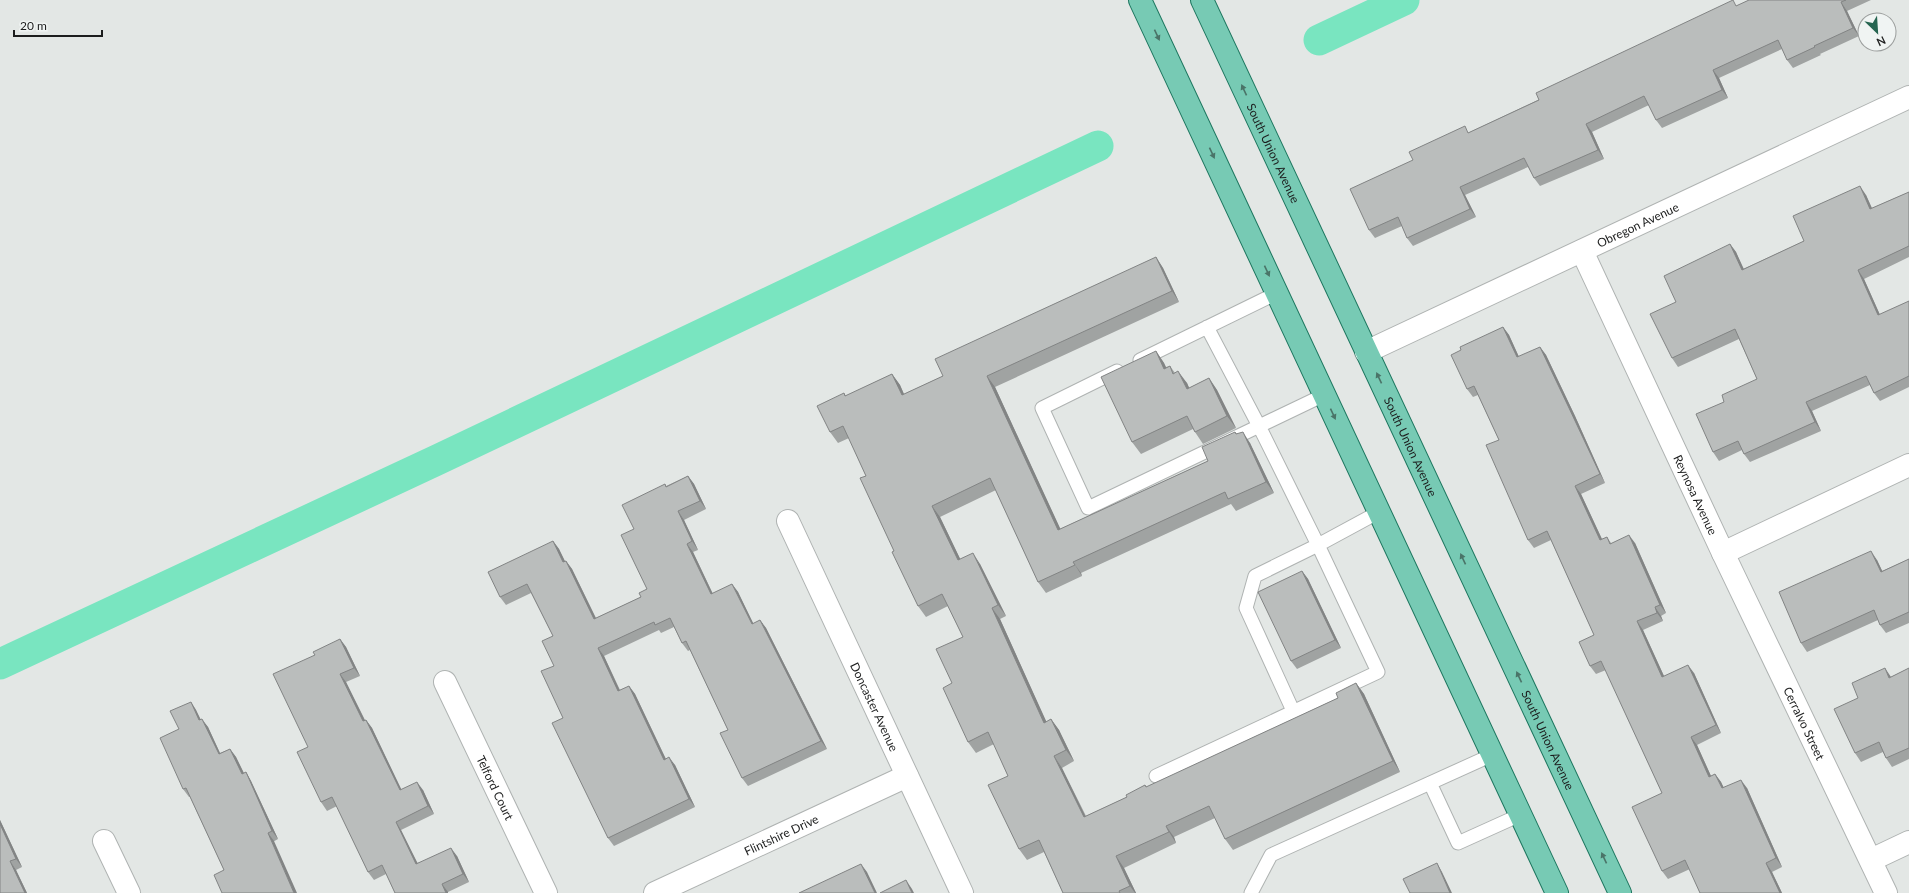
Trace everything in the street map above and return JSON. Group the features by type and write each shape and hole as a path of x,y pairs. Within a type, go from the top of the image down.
{"main road":[{"path":"1140,0 1557,893"},
{"name":"South Union Avenue","path":"1202,0 1620,893"}],"street":[{"name":"Obregon Avenue","path":"1366,352 1909,97"},
{"name":"Reynosa Avenue","path":"1582,251 1723,552"},
{"path":"1723,552 1909,465"},
{"name":"Doncaster Avenue","path":"788,521 962,893"},
{"name":"Cerralvo Street","path":"1723,552 1886,893"},
{"name":"Telford Court","path":"445,682 546,893"},
{"name":"Flintshire Drive","path":"655,893 907,776"},
{"path":"104,841 129,893"},
{"path":"1871,860 1909,842"}],"lane":[{"path":"1277,293 1042,408 1088,508 1324,395"},
{"path":"1156,776 1294,713 1378,672 1318,545 1259,426 1207,327"},
{"path":"1294,713 1246,608 1255,576 1318,545 1379,512"},
{"path":"1251,893 1271,855 1492,755"},
{"path":"1430,783 1458,843 1520,815"}],"building":[{"path":"1733,0 1736,6 1749,0 1846,0 1841,2 1853,28 1787,60 1778,40 1713,70 1722,90 1656,120 1644,96 1586,124 1598,150 1534,178 1524,158 1460,187 1470,209 1407,238 1398,217 1369,230 1350,189 1413,160 1409,152 1465,126 1468,133 1539,100 1536,93"},
{"path":"1860,186 1870,209 1909,192 1909,246 1858,270 1878,315 1909,301 1909,376 1874,393 1866,376 1806,402 1815,422 1744,454 1738,441 1713,452 1696,414 1724,402 1722,395 1757,379 1735,329 1672,358 1650,314 1676,302 1664,276 1730,244 1742,270 1804,241 1793,216"},
{"path":"1156,257 1172,291 987,376 1058,530 1208,461 1202,447 1235,432 1236,434 1243,432 1266,482 1228,499 1225,492 1073,562 1075,565 1038,582 990,478 932,506 958,560 973,553 998,605 992,608 1044,723 1051,719 1066,750 1054,756 1084,817 1127,797 1126,795 1145,785 1146,787 1338,698 1336,693 1356,683 1393,761 1225,839 1209,806 1166,826 1169,832 1116,856 1130,886 1119,891 1120,893 1063,893 1039,840 1019,849 988,785 1008,776 988,732 968,742 943,688 952,683 936,649 963,637 942,594 918,606 892,552 894,551 860,478 866,476 843,426 830,432 817,406 844,393 845,396 892,374 902,395 943,376 935,359"},
{"path":"1503,327 1517,357 1540,347 1600,474 1575,486 1600,540 1607,537 1610,544 1629,535 1660,605 1655,607 1657,613 1637,621 1662,677 1688,665 1716,725 1691,737 1709,777 1715,774 1722,788 1741,780 1776,858 1766,863 1780,893 1700,893 1685,860 1662,871 1632,807 1662,793 1601,661 1590,666 1579,642 1594,635 1547,531 1528,540 1486,445 1499,440 1474,386 1467,389 1451,355 1461,350 1460,347"},
{"path":"1156,351 1164,369 1170,366 1173,374 1178,371 1187,389 1209,378 1227,416 1195,432 1187,416 1132,442 1101,377"},
{"path":"688,476 700,501 678,511 692,541 687,544 711,594 732,584 752,624 760,620 821,741 742,778 720,733 728,730 686,641 682,643 670,618 655,625 654,622 598,648 618,691 629,686 664,760 669,757 689,799 608,838 552,723 563,718 541,671 554,666 542,641 553,636 527,584 500,597 488,572 553,541 563,562 566,561 594,619 641,597 639,593 647,589 621,535 634,529 622,505 665,484 666,487"},
{"path":"1871,551 1881,572 1909,559 1909,612 1880,625 1874,610 1801,643 1779,592"},
{"path":"1302,571 1335,640 1291,661 1258,592"},
{"path":"340,639 354,668 340,674 363,721 366,720 400,790 417,782 428,806 396,822 416,864 451,848 463,874 442,884 446,893 395,893 382,865 368,872 332,797 321,802 297,752 308,747 273,674 315,655 313,652"},
{"path":"1885,668 1889,678 1909,668 1909,748 1886,758 1879,742 1855,753 1834,709 1858,698 1852,683"},
{"path":"191,702 199,720 202,719 219,754 230,749 242,774 246,772 272,831 268,833 294,893 222,893 214,875 224,870 186,788 183,789 160,738 179,729 170,711"},
{"path":"0,824 16,859 10,861 25,893 0,893"},
{"path":"1437,863 1450,893 1410,893 1403,879"},
{"path":"861,864 875,893 799,893"},
{"path":"906,880 912,893 880,893"}],"waterway":[{"path":"1319,40 1404,0"},
{"path":"0,664 437,460 1098,146"}]}
